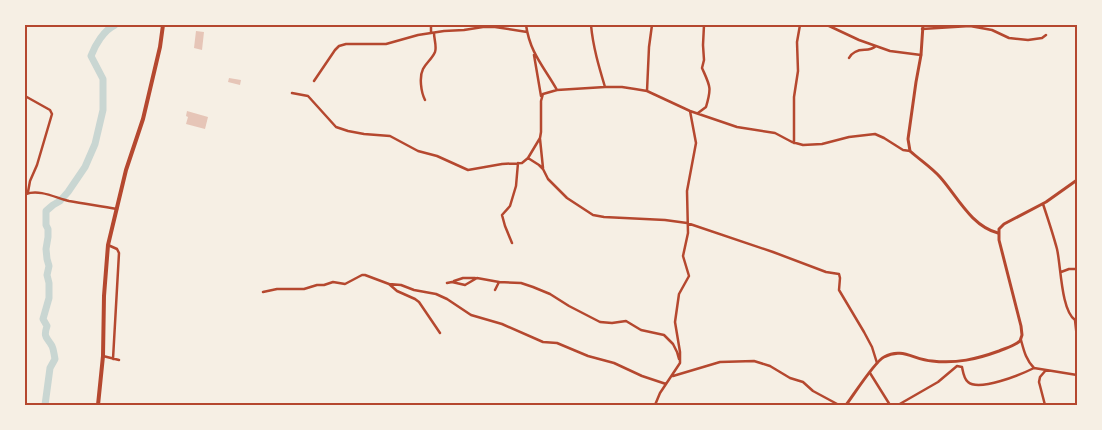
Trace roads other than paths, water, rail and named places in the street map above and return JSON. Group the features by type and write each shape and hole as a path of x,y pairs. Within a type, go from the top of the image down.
{"highway":[{"path":"98,405 103,356 104,296 108,245 126,170 143,119 164,25"}],"main road":[{"path":"922,27 921,55 908,139 910,151 940,176 972,217 987,229 998,233"},
{"path":"846,405 882,357 902,353 930,361 957,364 983,357 1019,343 1022,335 1021,326 998,229 1042,204 1077,180"}],"street":[{"path":"425,100 420,82 423,68 436,50 431,25"},
{"path":"526,25 529,43 557,90"},
{"path":"591,25 597,62 605,87"},
{"path":"647,91 652,25"},
{"path":"698,113 706,107 710,89 709,82 702,68 704,60 704,25"},
{"path":"794,143 794,97 798,72 800,25"},
{"path":"827,25 859,40 890,51 921,55"},
{"path":"314,81 335,50 346,44 386,44 418,35 488,26 527,32"},
{"path":"922,27 965,26 986,29 1015,39 1035,39 1046,35"},
{"path":"849,58 858,50 868,50 876,46"},
{"path":"533,51 541,97 540,138 543,169"},
{"path":"541,97 545,92 557,90 622,87 647,91 690,111 742,128 775,133 802,145 822,144 875,134 903,150 910,151"},
{"path":"292,93 308,96 333,124 340,129 364,134 390,136 418,151 437,156 466,170 508,163 522,163 528,158 540,138"},
{"path":"25,96 50,110 52,114 26,194 46,194 67,201 117,209"},
{"path":"654,405 680,362 675,322 679,294 689,276 683,256 688,233 687,191 696,143 690,111"},
{"path":"528,158 539,164 548,179 567,198 593,215 687,223 826,272 839,274 839,290 872,347 877,363"},
{"path":"512,243 502,216 510,206 516,186 518,163"},
{"path":"1042,204 1057,249 1067,309 1071,317 1076,319 1077,338"},
{"path":"108,245 117,249 119,253 113,359"},
{"path":"1061,272 1077,269"},
{"path":"263,292 282,289 304,289 333,282 345,284 365,275 389,284 402,285 414,290 436,294 471,315 502,324 543,342 557,343 588,356 614,362 636,373 666,384"},
{"path":"447,283 463,278 477,278 521,283 533,287 550,294 600,322 626,321 641,330 664,335 673,344 680,362"},
{"path":"452,282 465,285 477,278"},
{"path":"495,290 499,282"},
{"path":"389,284 397,291 419,302 440,333"},
{"path":"1021,340 1029,363 1034,368 1077,375"},
{"path":"103,356 119,360"},
{"path":"672,376 720,362 754,361 770,366 790,378 803,382 813,391 839,405"},
{"path":"898,405 938,382 957,364 962,367 967,381 971,384 990,384 1018,376 1034,368"},
{"path":"1045,405 1039,382 1040,377 1046,370"},
{"path":"870,373 890,405"}],"waterway":[{"path":"45,405 50,368 55,359 53,348 46,337 47,326 43,319 49,298 46,211 60,201 68,192 85,167 95,144 103,110 103,79 91,56 100,38 115,25"}]}
